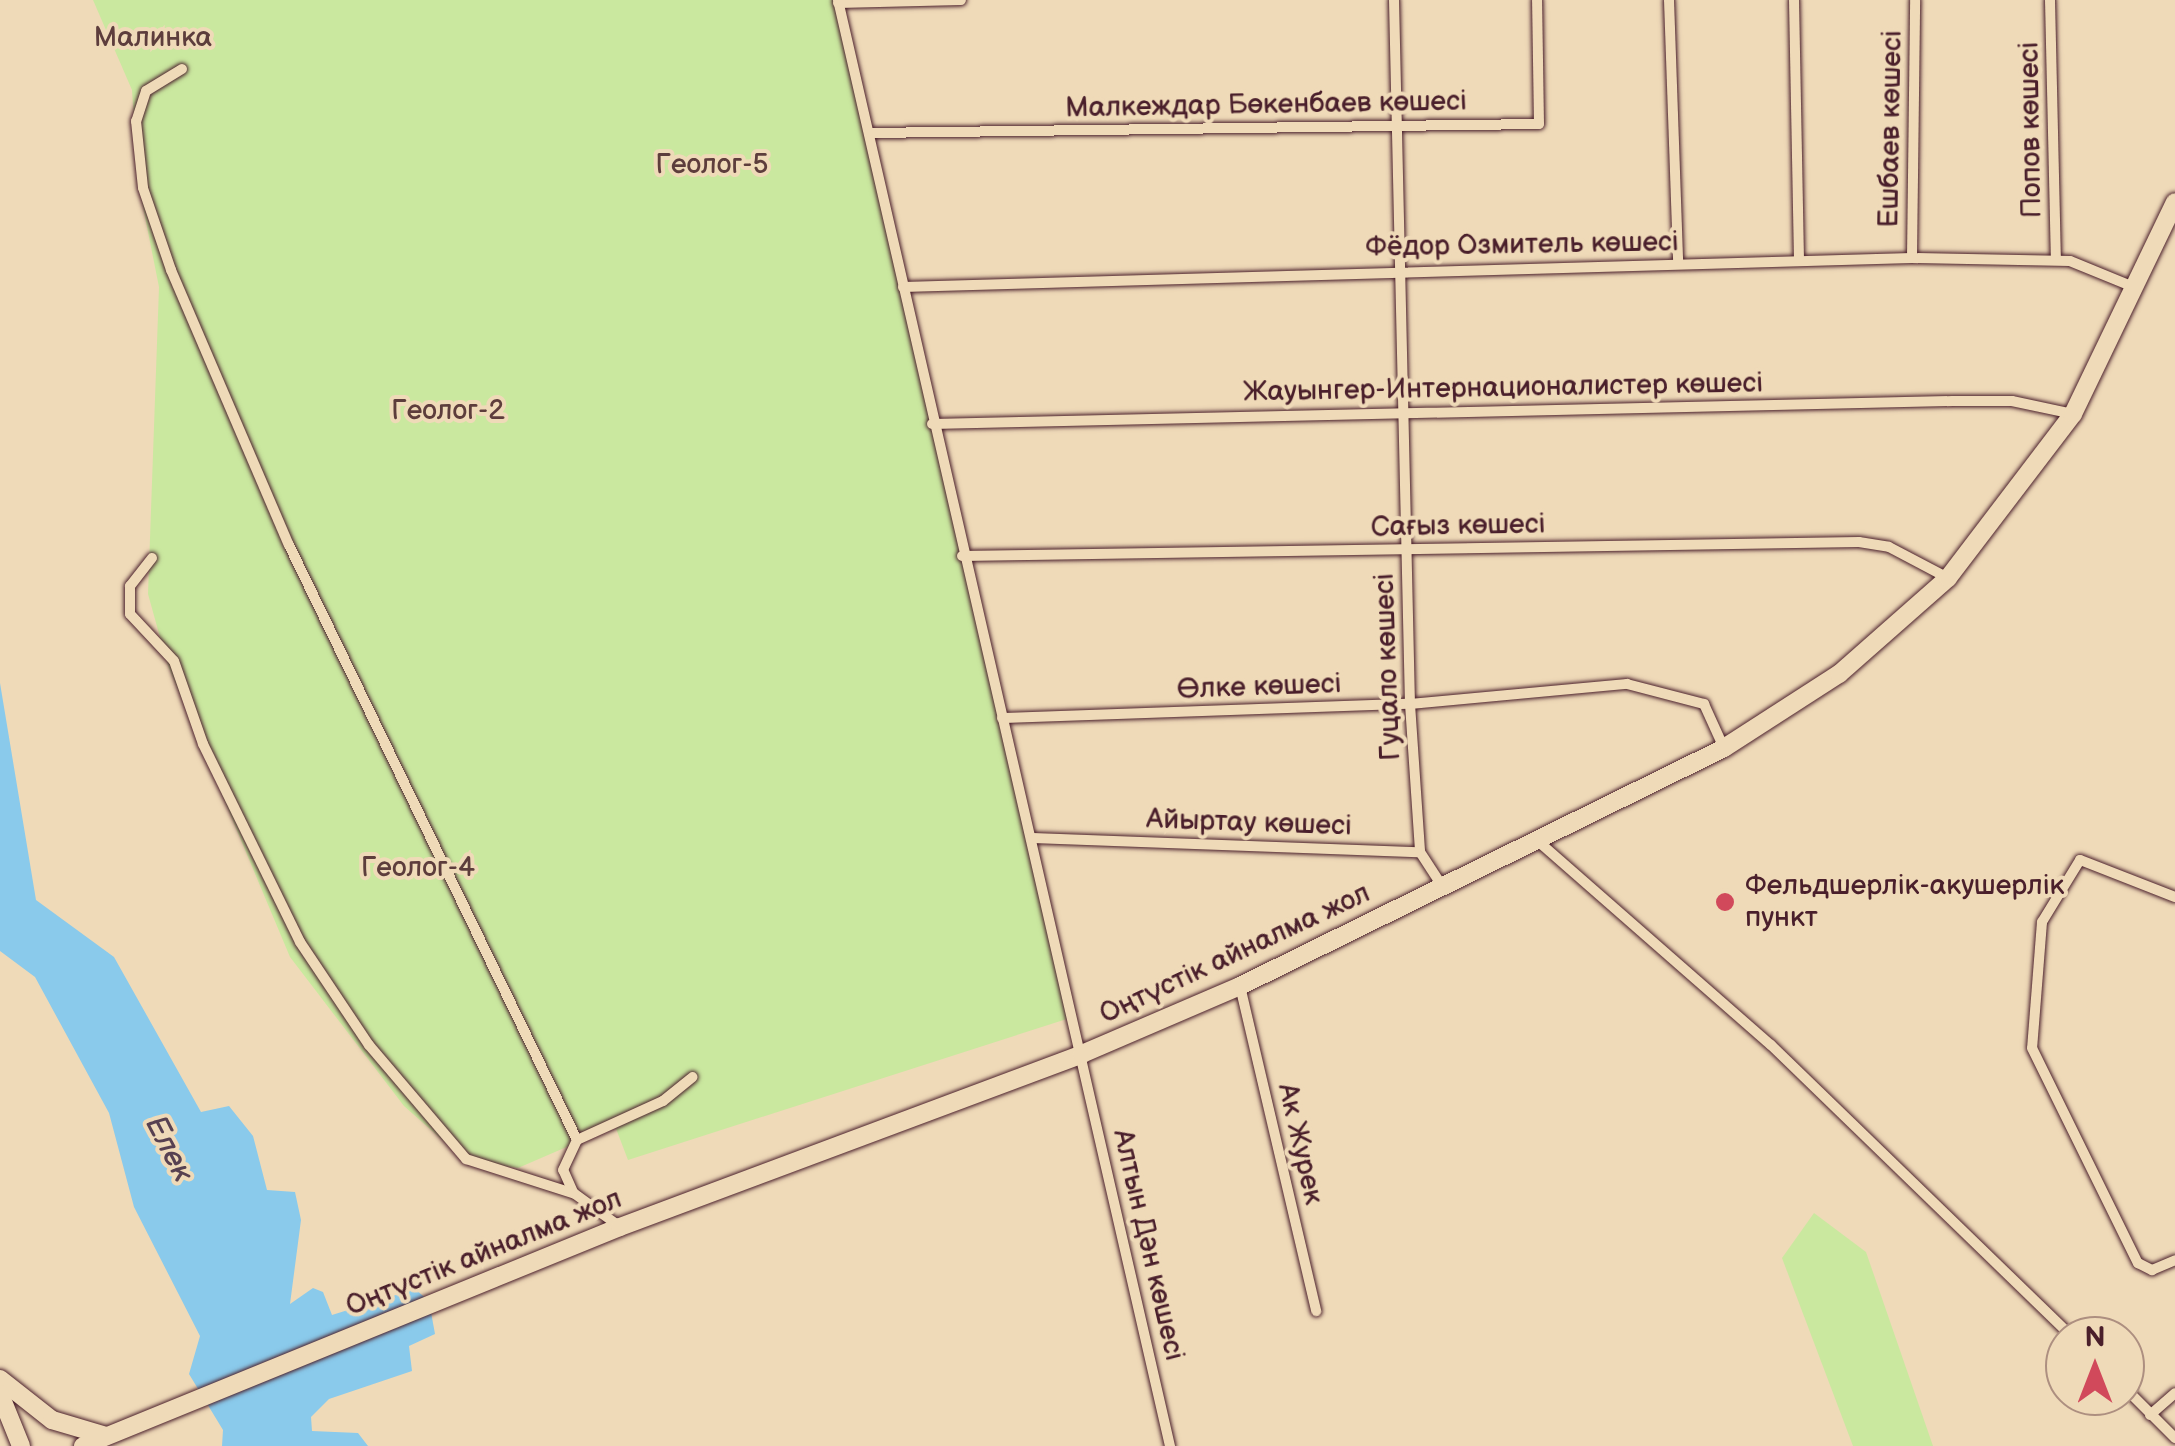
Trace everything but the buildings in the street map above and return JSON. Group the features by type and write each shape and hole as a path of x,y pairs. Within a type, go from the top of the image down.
{"highway":[{"name":"Оңтүстік айналма жол","path":"83,1446 620,1227 1082,1054 1240,986 1444,889 1724,748 1839,674 1948,578 2073,414 2137,289 2175,202"},
{"path":"0,1379 52,1420 108,1438"},
{"path":"0,1394 21,1446"}],"street":[{"path":"838,2 960,0"},
{"name":"Гуцало көшесі","path":"1394,0 1410,704 1420,852"},
{"name":"Малкеждар Бөкенбаев көшесі","path":"869,133 1539,124 1537,0"},
{"path":"1669,0 1678,264"},
{"path":"1794,0 1798,261"},
{"name":"Ешбаев көшесі","path":"1912,258 1915,0"},
{"name":"Попов көшесі","path":"2050,0 2056,260"},
{"name":"Алтын Дән көшесі","path":"838,2 962,556 1032,838 1170,1446"},
{"path":"182,69 146,91 136,121 143,188 171,270 288,544 577,1140"},
{"name":"Фёдор Озмитель көшесі","path":"903,287 1912,258 2056,260 2137,289"},
{"name":"Жауынгер-Интернационалистер көшесі","path":"932,424 2012,401 2073,414"},
{"name":"Сағыз көшесі","path":"962,556 1859,542 1889,547 1948,578"},
{"path":"152,558 130,586 130,614 174,661 203,744 309,957 379,1057 466,1159 575,1194 620,1227"},
{"name":"Өлке көшесі","path":"1002,718 1410,704 1652,686 1704,704 1724,748"},
{"name":"Айыртау көшесі","path":"1032,838 1420,852"},
{"path":"1539,842 1770,1045 2050,1316"},
{"path":"1420,852 1444,889"},
{"path":"2175,898 2080,860 2052,898 2036,946 2032,1048 2138,1262 2152,1270 2175,1260"},
{"name":"Ак Журек","path":"1240,986 1316,1311"},
{"path":"575,1194 563,1170 577,1140 663,1101 693,1077"},
{"path":"2150,1415 2175,1392"},
{"path":"2145,1410 2175,1438"}],"green space":[{"path":"93,0 839,0 1073,1017 628,1160 615,1126 518,1168 466,1161 404,1106 290,957 168,666 148,594 159,287 138,182 132,90"},
{"path":"1814,1213 1866,1252 1933,1446 1853,1446 1782,1258"}],"water":[{"name":"Елек","path":"0,683 36,900 114,957 201,1112 229,1106 253,1136 267,1190 295,1192 301,1220 290,1304 313,1288 323,1292 332,1315 415,1289 429,1301 435,1334 409,1346 412,1371 329,1399 311,1417 312,1431 358,1433 368,1446 222,1446 223,1430 189,1374 200,1336 134,1207 109,1113 35,977 0,951"}],"place":[{"name":"Фельдшерлік-акушерлік пункт","path":"1725,902"}],"park label":[{"name":"Малинка","path":"153,38"},
{"name":"Геолог-5","path":"712,165"},
{"name":"Геолог-2","path":"448,411"},
{"name":"Геолог-4","path":"418,868"}]}
